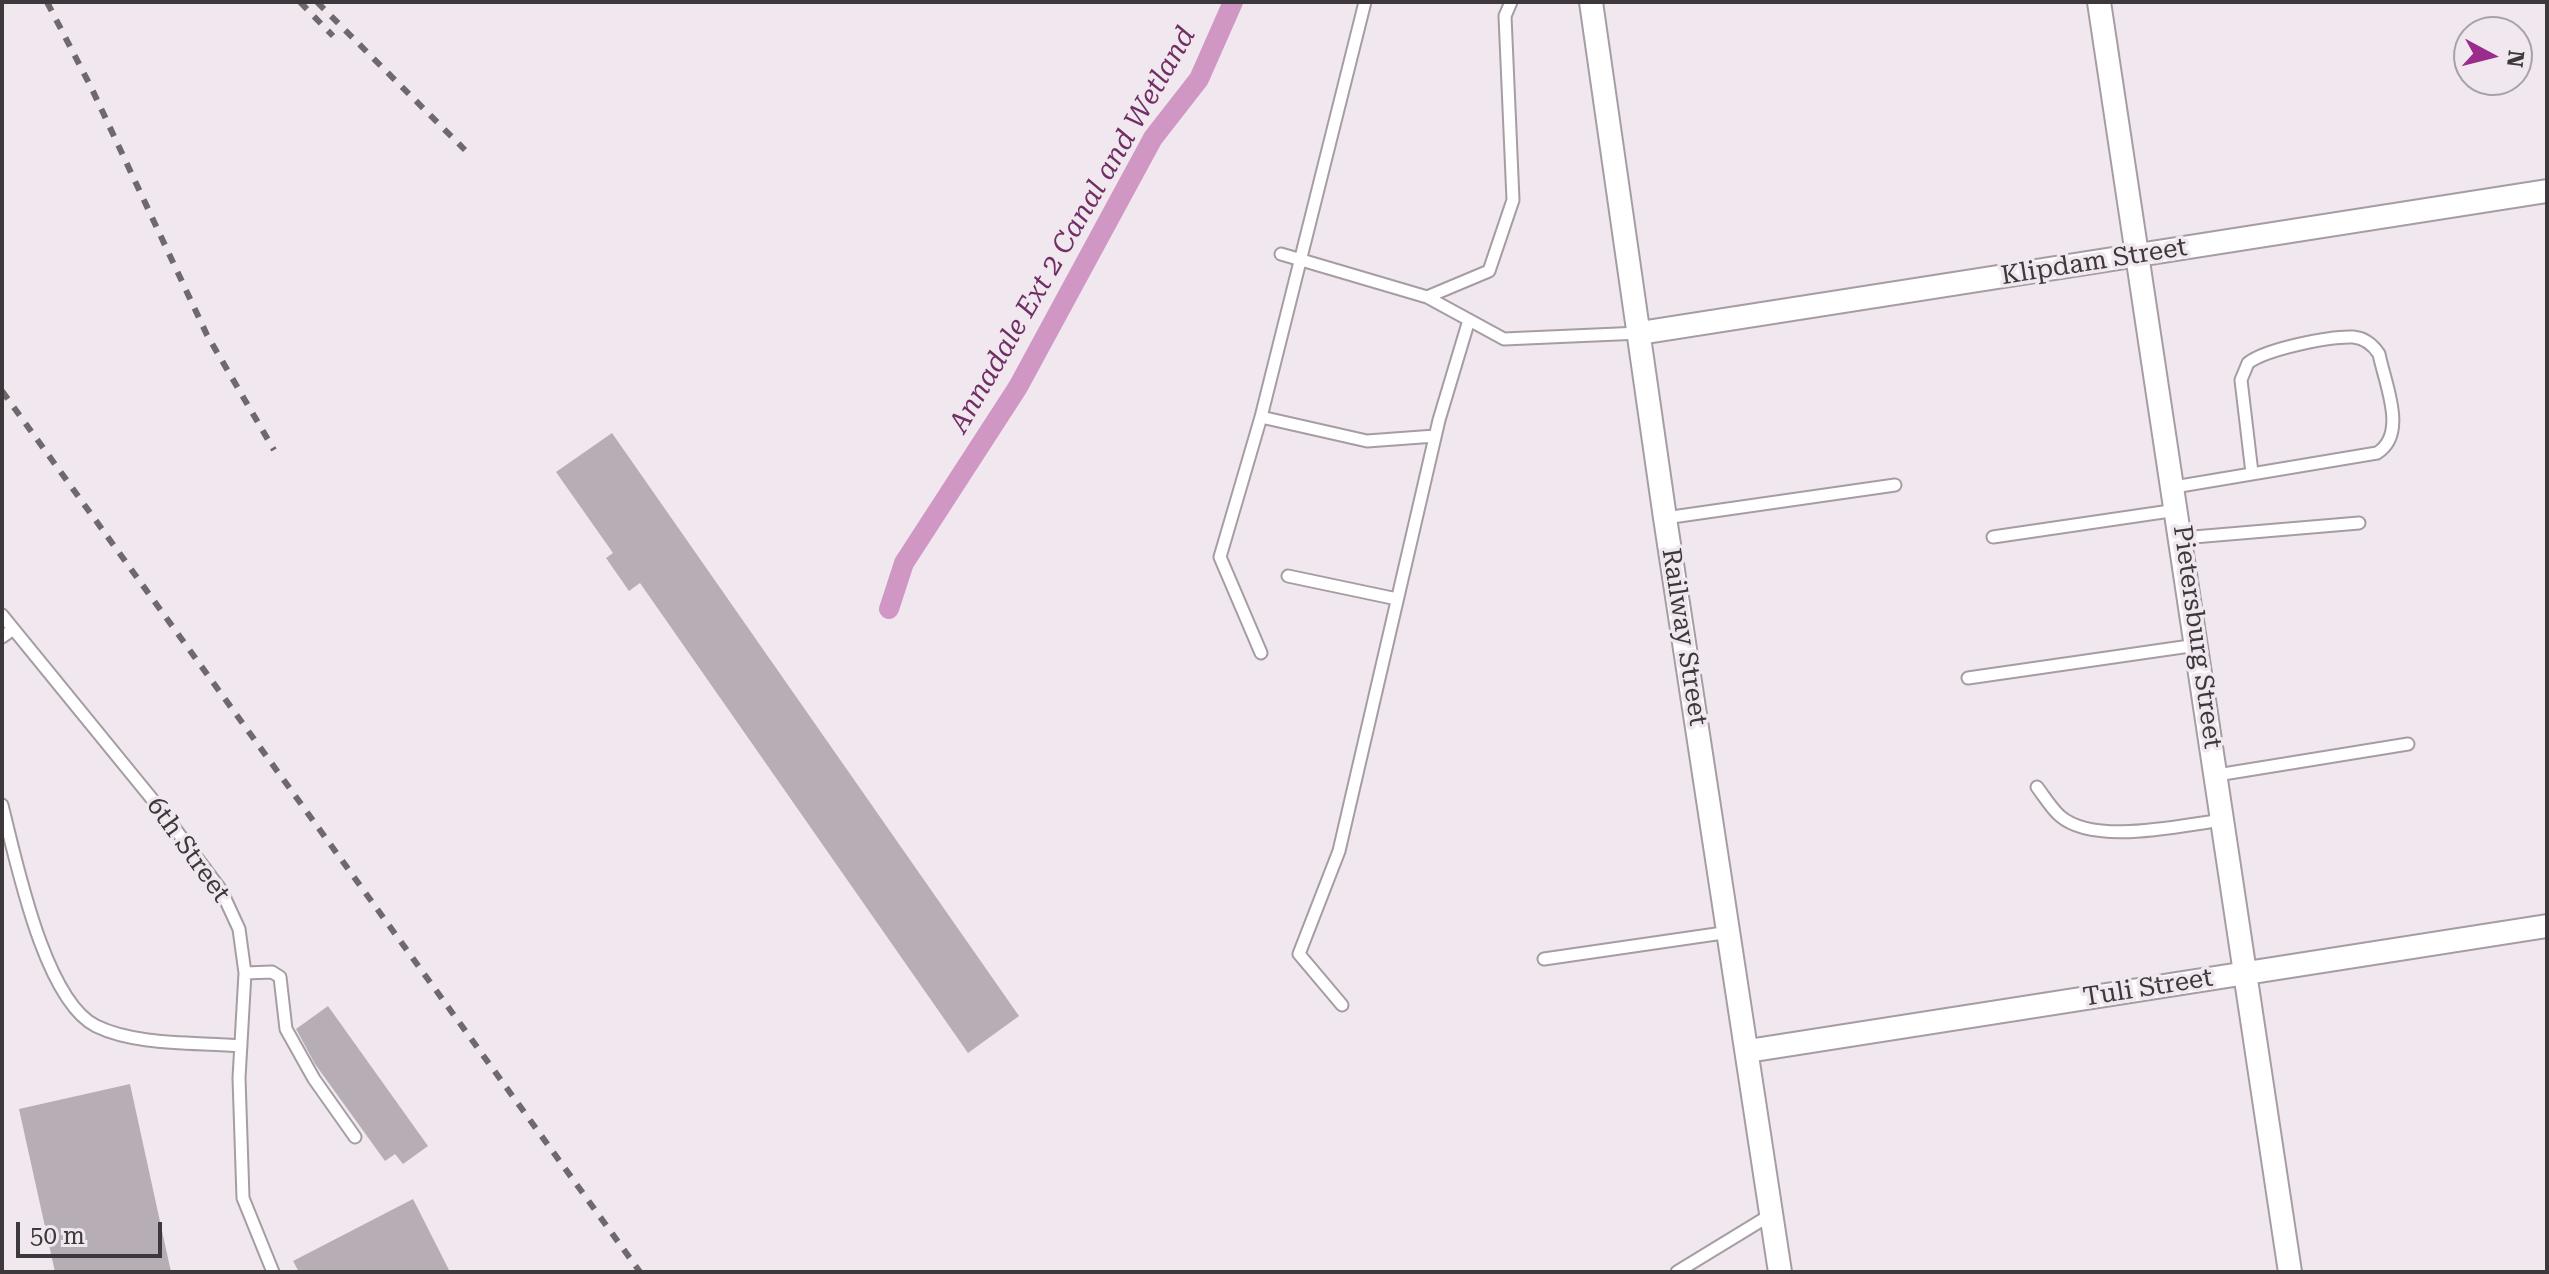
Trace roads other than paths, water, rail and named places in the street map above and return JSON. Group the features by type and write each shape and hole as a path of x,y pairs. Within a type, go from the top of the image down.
{"street":[{"name":"Railway Street","path":"1591,2 1665,518 1780,1272"},
{"name":"Pietersburg Street","path":"2099,2 2134,256 2178,510 2290,1272"},
{"name":"Klipdam Street","path":"1640,333 2547,191"},
{"name":"Tuli Street","path":"1748,1051 2547,926"}],"lane":[{"path":"1261,653 1220,557 1261,417 1365,2"},
{"path":"1427,297 1489,271 1513,200 1505,16 1511,2"},
{"path":"1281,254 1427,297 1504,339 1640,333"},
{"path":"1342,1005 1299,954 1339,851 1435,436 1469,320"},
{"path":"2174,487 2377,453 2387,447 2393,438 2393,418 2379,354 2373,345 2352,337 2269,352 2248,363 2241,380 2252,473"},
{"path":"1261,417 1367,441 1435,436"},
{"path":"1665,518 1895,485"},
{"path":"1993,537 2178,510"},
{"path":"2182,538 2359,523"},
{"path":"1288,576 1397,599"},
{"name":"6th Street","path":"2,615 7,634 161,810 221,890 239,929 245,973 241,1046 243,1198 273,1272"},
{"path":"1968,678 2198,645"},
{"path":"2217,775 2408,744"},
{"path":"2037,787 2060,816 2089,830 2111,832 2224,820"},
{"path":"2,805 48,963 73,1010 99,1028 142,1038 241,1046"},
{"path":"1544,959 1730,932"},
{"path":"245,973 272,972 280,977 286,1029 314,1079 355,1137"},
{"path":"1677,1272 1772,1214"}],"waterway":[{"name":"Annadale Ext 2 Canal and Wetland","path":"889,609 904,563 1018,387 1153,138 1199,79 1233,2"}],"railway":[{"path":"47,2 91,87 207,335 274,450"},
{"path":"300,2 333,36"},
{"path":"317,2 465,150"},
{"path":"2,391 640,1272"}]}
